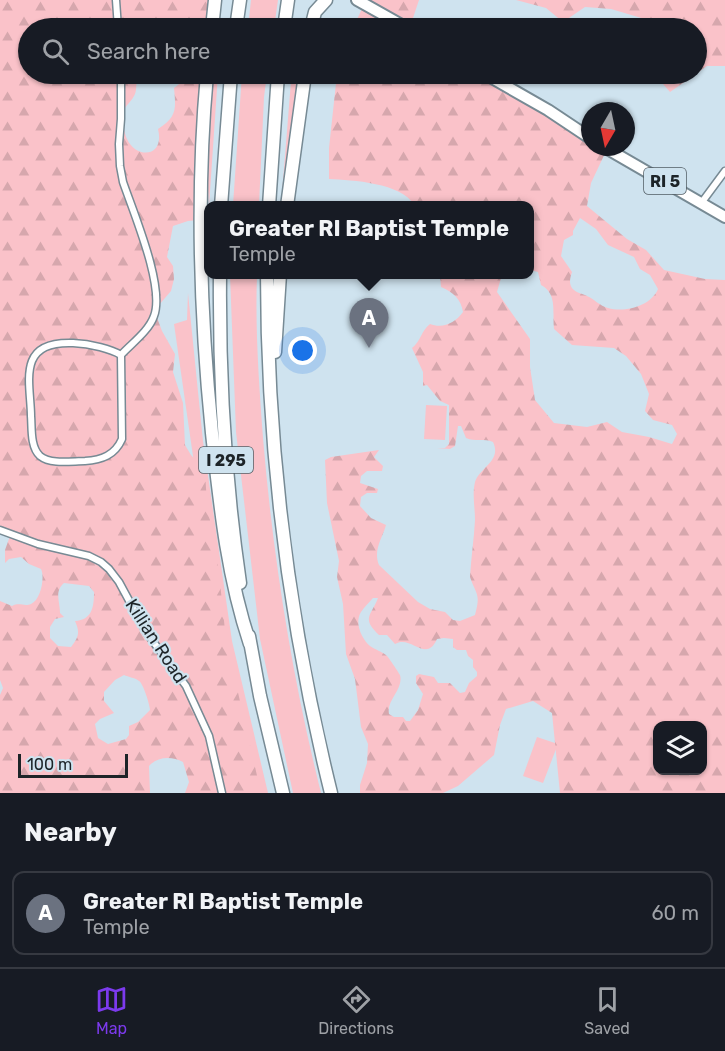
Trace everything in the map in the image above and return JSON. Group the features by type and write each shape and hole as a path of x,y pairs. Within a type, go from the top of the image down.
{"highway":[{"path":"213,18 215,0"},
{"path":"237,18 240,0"},
{"path":"285,18 288,0"},
{"path":"310,18 311,0"},
{"path":"314,18 317,8 326,0"},
{"path":"206,84 201,213 207,376 229,566 250,644"},
{"path":"221,201 230,84"},
{"path":"269,201 277,84"},
{"path":"288,201 302,84"},
{"name":"I 295","path":"220,279 220,356 226,458 236,556 250,644 283,793"},
{"name":"I 295","path":"267,279 270,392 280,513 309,698 331,793"},
{"path":"270,392 280,279"}],"main road":[{"path":"357,0 389,18"},
{"path":"502,84 581,132"},
{"name":"RI 5","path":"620,156 725,217"}],"street":[{"path":"116,0 117,18"},
{"path":"121,84 120,166 156,282 158,295 153,319 121,355 122,439 117,450 105,457 90,461 60,462 39,455 34,448 30,378 31,362 36,353 45,347 73,343 109,349 121,355"},
{"path":"702,202 725,171"},
{"name":"Killian Road","path":"0,530 38,544 89,556 109,569 119,582 146,632 186,686 209,736 222,793"}],"green space":[{"path":"0,0 220,0 217,18 18,18 18,84 136,84 135,94 124,110 124,131 131,146 143,152 149,152 157,146 158,129 169,120 174,112 174,88 179,84 207,84 199,220 173,226 167,257 173,266 174,279 171,291 159,305 156,315 175,354 173,372 183,403 185,445 205,473 226,640 261,793 185,793 189,782 183,762 170,758 157,760 149,766 150,793 0,793 0,695 3,688 0,680 0,601 12,606 31,604 40,593 43,577 41,569 29,564 21,557 9,559 5,563 5,550 10,536 0,531","holes":["64,583 89,586 94,592 91,612 85,618 75,621 78,634 71,647 58,646 50,638 50,627 55,619 64,617 60,613 58,597 61,586","124,675 141,683 146,694 150,710 138,722 129,726 129,735 126,739 108,744 98,738 95,724 100,719 114,713 104,701 104,692 115,680"]},
{"path":"251,0 278,0 275,18 249,18"},
{"path":"366,0 419,0 413,18 358,18"},
{"path":"516,0 725,0 725,66 707,66 707,18 641,18 611,9 585,7 569,18 558,18 546,8"},
{"path":"212,84 217,84 209,201 207,174"},
{"path":"241,84 266,84 259,201 233,201"},
{"path":"291,84 297,84 282,201"},
{"path":"336,84 511,84 581,127 581,156 604,156 591,183 587,206 627,239 646,250 664,270 705,279 725,280 725,793 560,793 552,713 533,701 506,709 494,755 458,786 443,793 360,793 360,785 367,763 368,744 361,727 355,679 346,654 343,604 337,577 339,561 327,503 325,460 331,457 379,450 374,457 383,466 382,471 367,471 361,476 360,483 378,489 377,493 367,493 361,497 360,506 371,518 386,525 377,554 379,565 418,602 430,609 445,612 453,620 460,621 475,615 478,602 470,577 475,520 474,487 478,477 493,459 495,449 493,442 466,438 461,426 458,426 455,446 450,449 437,448 445,448 449,444 449,405 440,401 427,385 423,386 423,372 412,348 430,324 440,326 448,324 463,312 456,296 441,287 440,279 501,279 497,292 530,339 530,367 535,400 554,423 587,427 607,422 622,432 672,444 677,434 672,425 653,420 645,411 649,394 641,374 626,356 614,348 572,345 554,329 550,293 541,285 538,272 534,271 534,201 411,201 388,187 329,179 329,148","holes":["580,218 596,229 608,245 634,257 640,269 650,275 658,289 650,300 629,309 608,308 572,288 570,281 572,272 561,256 564,240 573,235","373,598 378,598 369,621 379,635 387,635 395,644 407,643 423,649 433,646 437,639 453,639 453,647 457,650 466,650 468,656 473,660 477,676 469,683 465,692 460,693 450,683 438,683 434,677 419,674 416,676 416,683 423,694 418,710 410,721 389,714 390,704 400,685 400,675 387,656 370,646 364,639 358,621 362,610"]},
{"path":"663,84 682,84 670,92"},
{"path":"230,279 257,279 259,377 272,528 301,705 321,793 293,793 260,639 236,432"},
{"path":"188,293 203,441 232,641 268,793 249,793 222,658 174,324 187,320"},
{"path":"426,405 447,406 445,440 424,439"},
{"path":"537,737 558,744 543,783 523,776"}],"place":[{"name":"Greater RI Baptist Temple","path":"369,348"}]}
